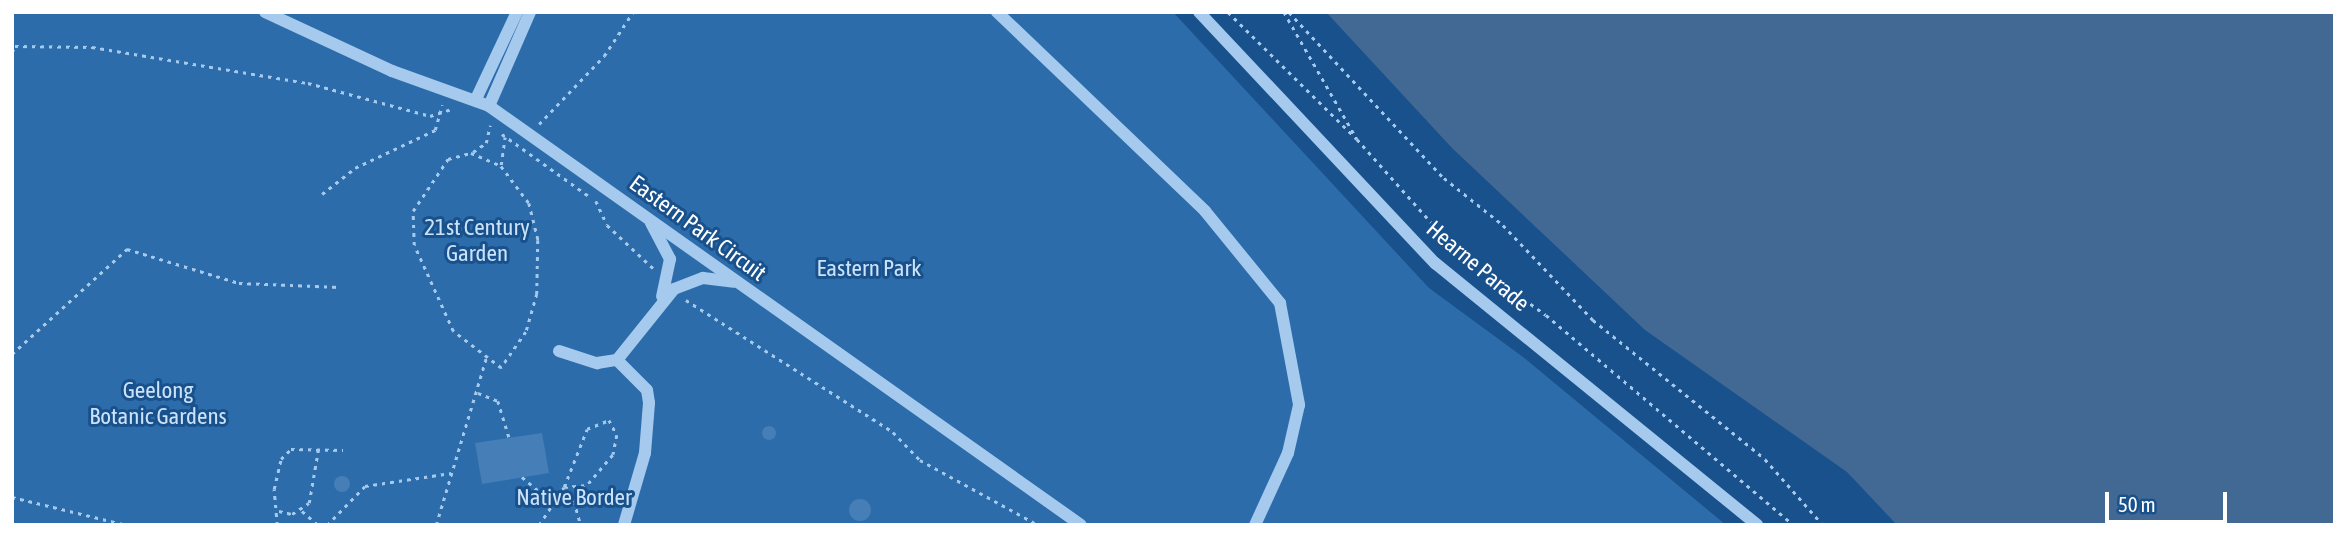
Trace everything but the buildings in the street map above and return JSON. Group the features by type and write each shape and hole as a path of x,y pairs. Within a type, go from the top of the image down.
{"street":[{"name":"Eastern Park Circuit","path":"265,12 489,106 524,143 636,208 1081,525"},
{"path":"476,99 517,12"},
{"path":"489,106 530,12"},
{"path":"997,12 1205,211 1280,303 1299,405 1288,453 1255,525"},
{"name":"Hearne Parade","path":"1199,12 1435,263 1757,525"},
{"path":"559,351 597,362 617,360 657,306 669,279 669,253 636,208"},
{"path":"657,306 697,279 744,287"},
{"path":"617,360 647,390 649,403 645,453 624,525"}],"path":[{"path":"524,143 604,56 633,12"},
{"path":"1228,12 1357,139 1455,249 1546,315 1794,525"},
{"path":"1284,12 1357,139"},
{"path":"1289,12 1444,178 1503,225 1592,320 1765,459 1822,525"},
{"path":"12,52 15,46 92,47 284,80"},
{"path":"322,194 355,168 435,130 444,87"},
{"path":"471,153 500,166 529,204 538,240 537,294 526,332 502,368 453,331 414,245 413,211 448,159 471,153 486,143 490,125"},
{"path":"500,166 505,137"},
{"path":"12,354 127,249 239,284 339,287"},
{"path":"436,525 478,393 486,358"},
{"path":"478,393 498,401 509,438"},
{"path":"539,525 564,486 587,429 609,420 617,435 613,455 574,501"},
{"path":"277,525 281,460 291,449 343,450"},
{"path":"302,511 318,451"},
{"path":"327,525 365,486 451,473"},
{"path":"522,477 553,503"},
{"path":"564,486 588,485"},
{"path":"564,486 574,501 581,525"},
{"path":"12,497 127,525"},
{"path":"277,510 302,511 318,525"}],"green space":[{"name":"Eastern Park","path":"12,12 1173,12 1429,288 1523,357 1726,525 12,525"}],"shaded area":[{"path":"1326,12 2335,12 2335,525 1897,525 1847,472 1645,330 1452,148"}],"park label":[{"name":"21st Century Garden","path":"477,240"},
{"name":"Geelong Botanic Gardens","path":"158,403"},
{"name":"Native Border","path":"574,497"}]}
